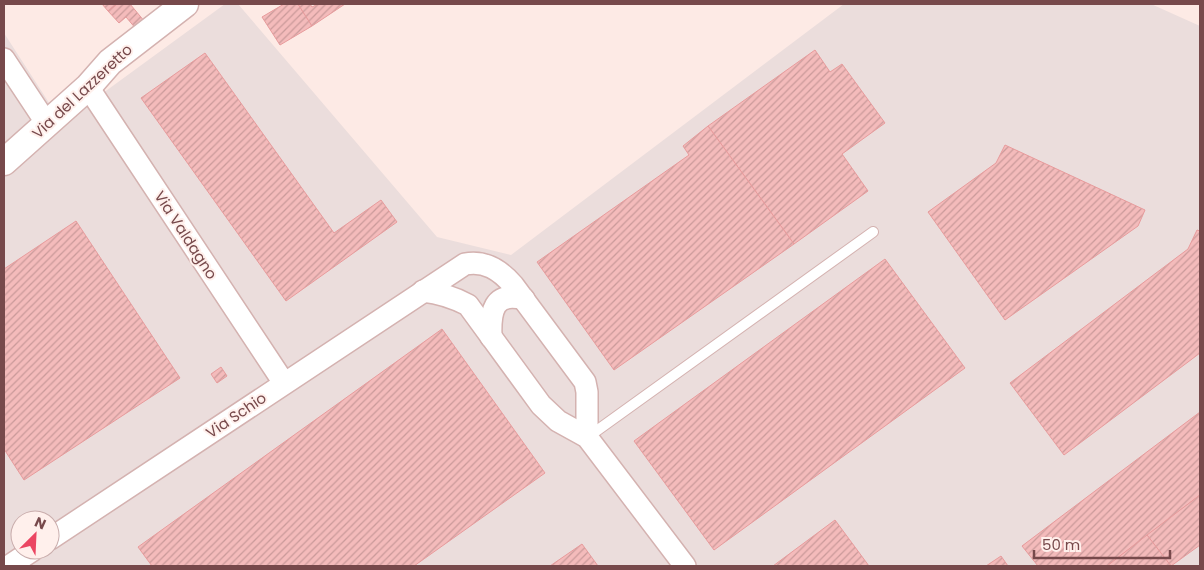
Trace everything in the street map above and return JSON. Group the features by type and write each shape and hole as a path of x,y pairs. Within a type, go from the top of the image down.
{"street":[{"name":"Via del Lazzeretto","path":"4,162 88,87 110,62 186,4"},
{"path":"4,59 47,124"},
{"name":"Via Valdagno","path":"88,87 284,384"},
{"name":"Via Schio","path":"60,532 465,264 475,262 485,264 505,276 524,299"},
{"path":"423,292 456,298 468,305 548,412 587,437 685,566"},
{"path":"491,337 492,312 495,304 504,297 524,299 585,382 587,392 587,437"}],"lane":[{"path":"587,437 873,232"}],"shaded area":[{"path":"225,4 238,4 437,237 511,255 844,4 1151,4 1200,26 1200,566 4,566 4,33 62,123"}],"building":[{"path":"102,4 117,4 108,11"},
{"path":"117,4 130,4 145,22 137,30 126,17 119,23 108,11"},
{"path":"284,4 298,4 312,26 280,45 262,17"},
{"path":"298,4 310,4 312,7 318,4 345,4 312,26"},
{"path":"815,50 830,72 842,64 885,123 842,154 868,191 794,244 708,126"},
{"path":"205,53 334,233 381,200 397,222 286,301 141,98"},
{"path":"708,126 794,244 614,370 537,262 689,155 683,146"},
{"path":"1005,145 1145,210 1138,226 1005,320 928,212 996,163"},
{"path":"76,221 180,378 24,480 4,449 4,269"},
{"path":"1197,230 1200,231 1200,353 1064,455 1010,383 1188,249"},
{"path":"885,259 965,368 714,550 634,441"},
{"path":"442,329 545,473 414,566 152,566 138,547"},
{"path":"221,367 227,376 217,383 211,374"},
{"path":"1200,412 1200,495 1107,566 1038,566 1022,546"},
{"path":"1200,495 1200,545 1171,566 1147,535"},
{"path":"835,520 869,566 773,566"},
{"path":"1147,535 1171,566 1107,566"},
{"path":"582,544 598,566 550,566"},
{"path":"1001,556 1008,566 986,566"}]}
